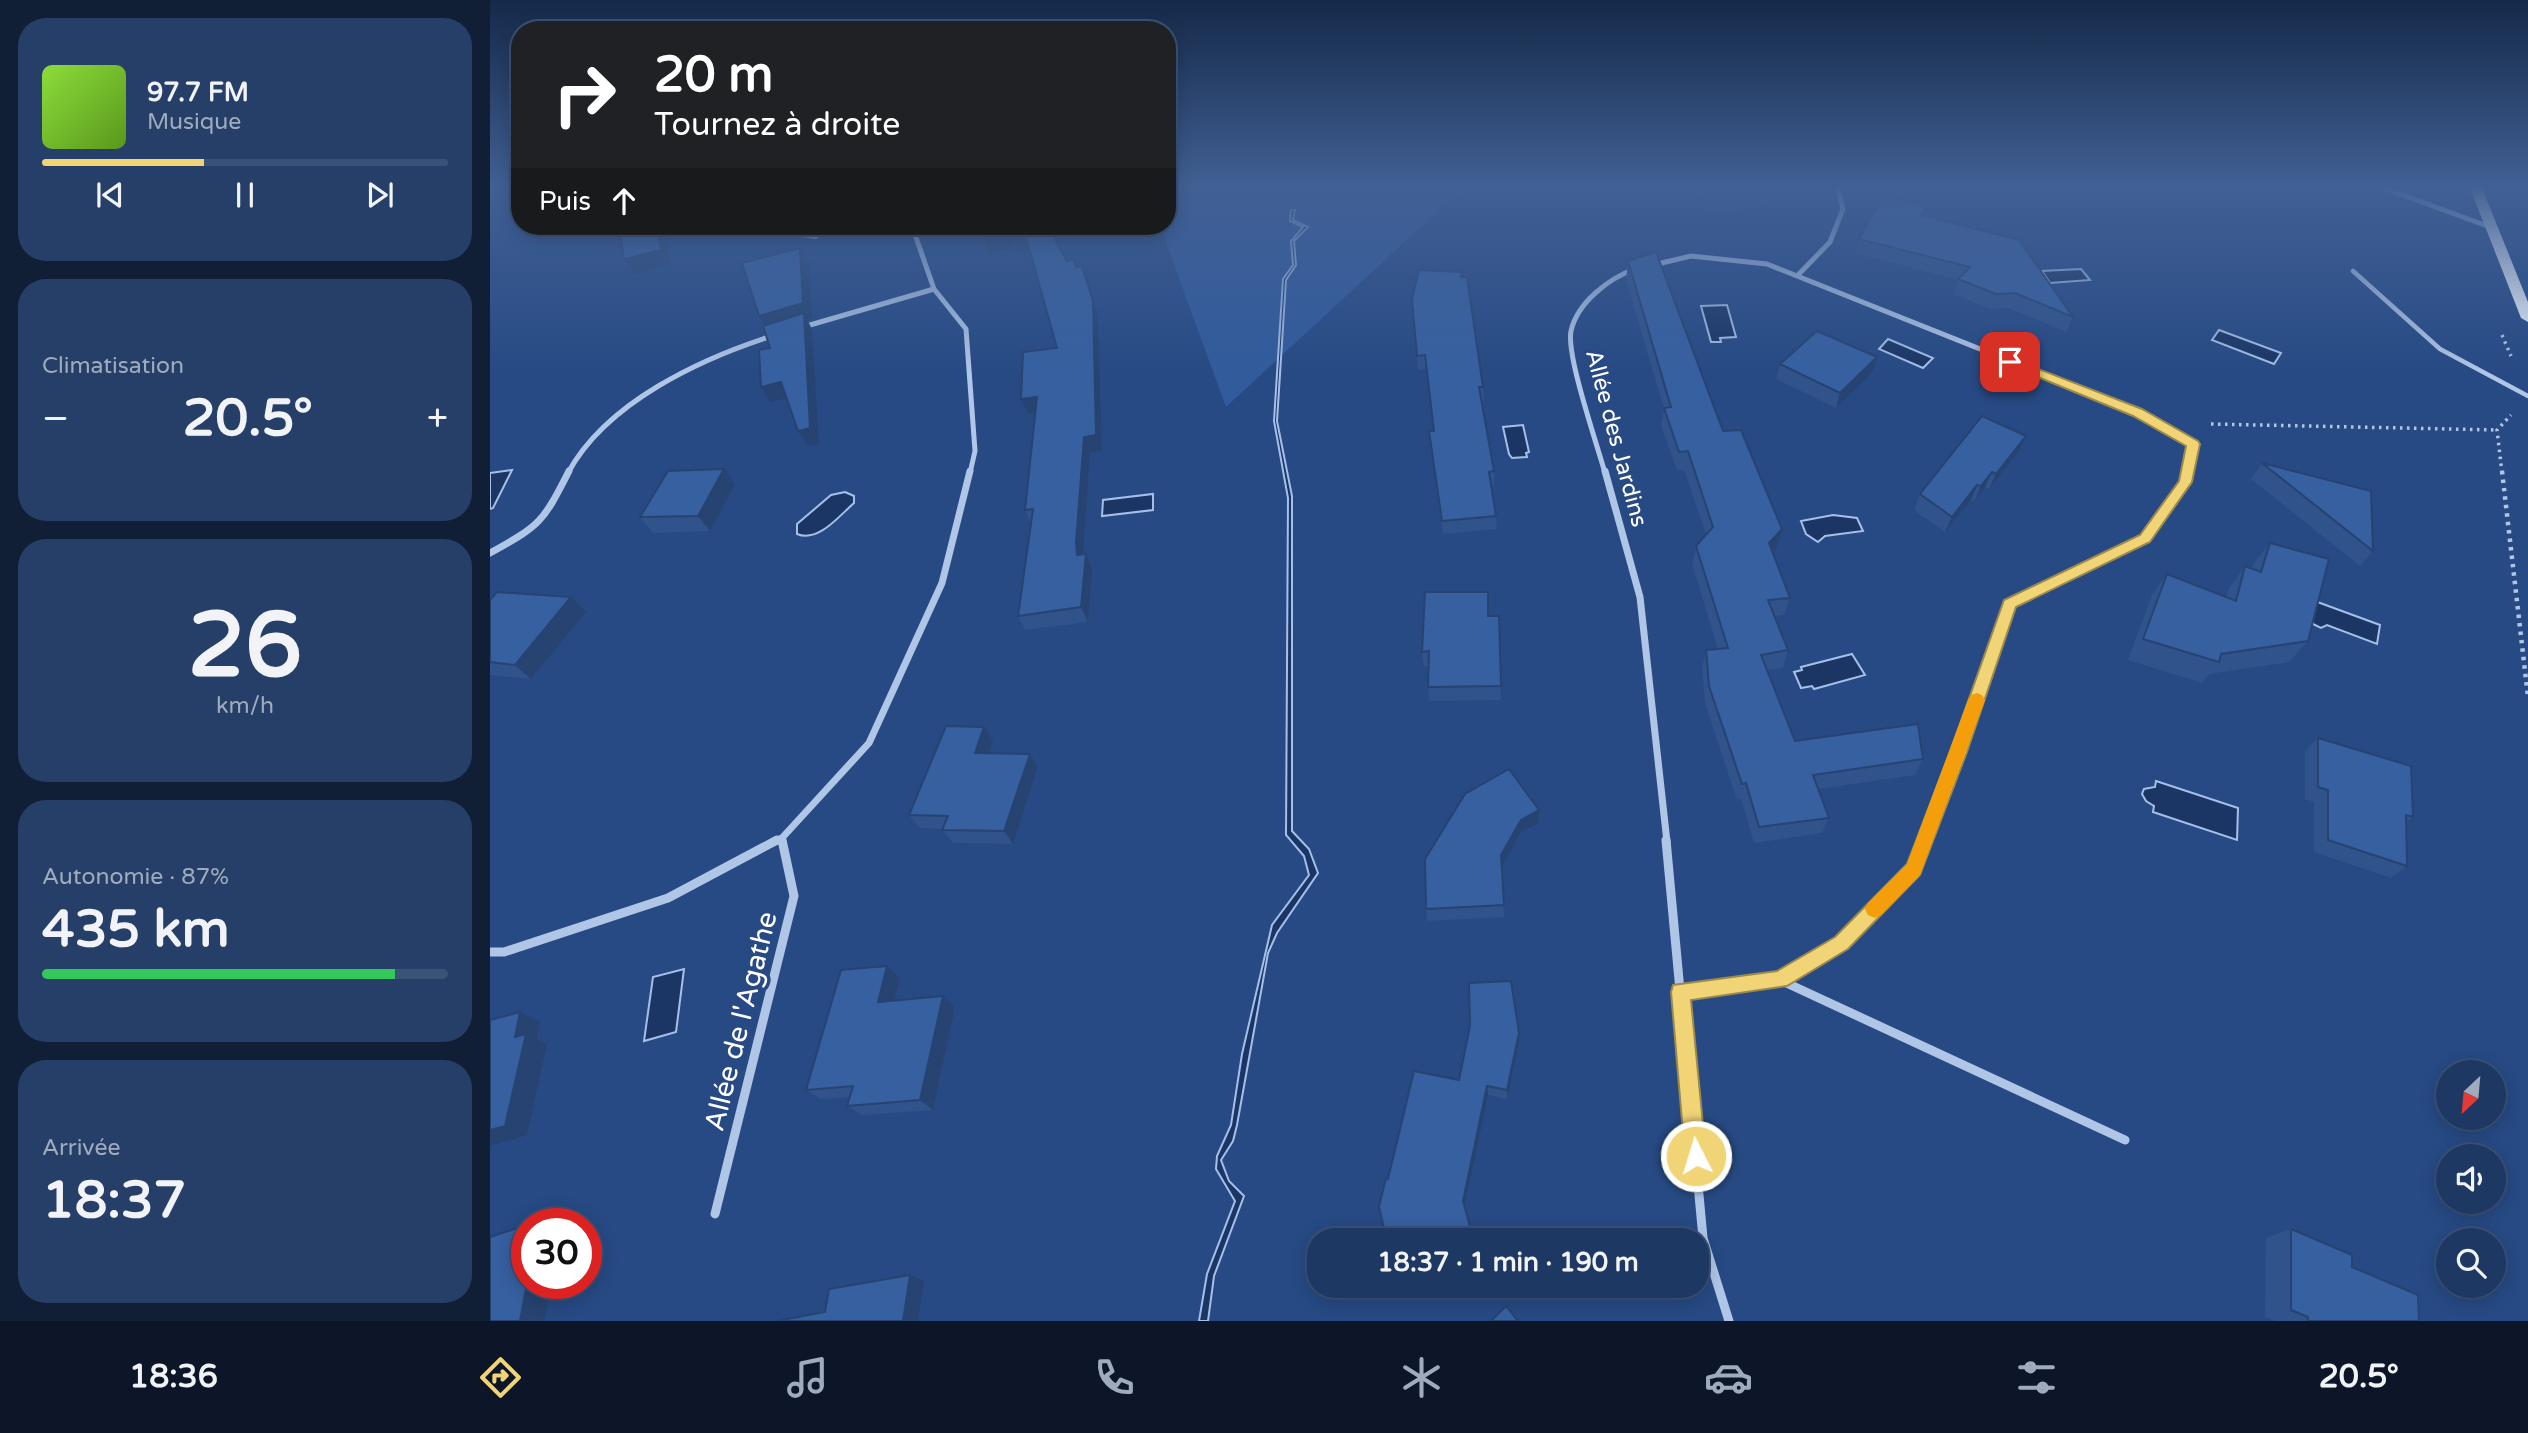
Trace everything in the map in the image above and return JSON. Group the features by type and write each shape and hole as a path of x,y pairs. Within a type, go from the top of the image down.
{"main road":[{"path":"2499,250 2528,318"}],"street":[{"path":"490,951 504,952 668,898 782,838 869,743 942,583 975,451 965,329 934,289 920,250"},
{"path":"1798,275 1823,250"},
{"name":"Allée des Jardins","path":"1728,1321 1703,1238 1656,727 1640,597 1573,359 1571,330 1590,298 1627,271 1691,256 1767,264 1798,275 2137,412 2193,444 2185,482 2145,538 2009,604 1959,752 1914,869 1842,943 1780,980"},
{"path":"794,330 934,289"},
{"path":"490,553 543,521 578,456 615,416 677,374 743,345 781,334"},
{"name":"Allée de l'Agathe","path":"715,1214 794,896 782,838"},
{"path":"1680,992 1780,980 2125,1140"}],"lane":[{"path":"2353,271 2440,349 2528,396"}],"path":[{"path":"2165,428 2186,424 2497,430 2512,414"},
{"path":"2497,430 2528,697"}],"shaded area":[{"path":"1169,250 1396,250 1226,407"},
{"path":"1292,250 1295,250 1296,265 1286,280 1277,421 1292,496 1292,831 1309,849 1318,873 1277,933 1268,953 1237,1125 1233,1141 1221,1160 1229,1181 1244,1196 1214,1276 1208,1321 1199,1321 1207,1274 1235,1201 1216,1169 1217,1156 1231,1125 1242,1054 1272,925 1309,875 1304,856 1286,835 1288,498 1274,421 1283,279 1293,265"},
{"path":"2081,269 2090,280 2050,283 2042,271"},
{"path":"1727,305 1736,337 1720,338 1721,342 1711,342 1701,306"},
{"path":"2219,330 2281,353 2274,364 2212,340"},
{"path":"1888,339 1933,358 1923,368 1879,349"},
{"path":"1523,425 1529,452 1526,453 1527,457 1512,458 1503,427"},
{"path":"512,470 493,508 490,509 490,473"},
{"path":"845,492 854,496 854,503 835,521 813,535 797,534 797,524 831,495"},
{"path":"1153,494 1153,510 1102,516 1103,500"},
{"path":"1833,515 1857,518 1863,531 1825,536 1818,542 1806,534 1801,521"},
{"path":"2312,600 2380,625 2377,644 2327,625 2321,628 2313,624"},
{"path":"1852,654 1865,675 1814,689 1812,686 1801,688 1794,672 1802,670 1801,667"},
{"path":"2156,781 2238,808 2237,840 2153,812 2154,806 2146,801 2142,794 2144,789 2155,787"},
{"path":"684,969 676,1032 644,1041 653,977"}],"building":[{"path":"623,250 661,250 661,250 624,259"},
{"path":"800,250 803,303 759,316 742,263"},
{"path":"1029,250 1061,250 1067,261 1074,259 1076,267 1082,266 1093,301 1096,435 1084,437 1076,542 1077,555 1086,554 1081,607 1018,616 1033,509 1025,510 1037,397 1021,399 1023,352 1057,348"},
{"path":"1901,250 2026,250 2073,317 2015,293 1996,294 1958,279 1970,267"},
{"path":"1656,252 1723,431 1741,430 1782,529 1769,543 1790,598 1768,600 1788,650 1761,655 1795,741 1918,724 1923,759 1813,775 1829,818 1759,827 1746,783 1742,784 1709,686 1706,650 1728,648 1696,546 1713,527 1688,451 1679,452 1664,408 1671,407 1628,261"},
{"path":"1419,270 1462,272 1461,277 1467,277 1483,387 1479,387 1494,471 1489,472 1496,516 1442,521 1429,431 1434,431 1425,355 1417,356 1412,299"},
{"path":"804,313 810,428 798,431 781,382 761,387 759,350 770,348 763,326"},
{"path":"1817,331 1877,357 1840,393 1780,364"},
{"path":"1982,416 2026,436 1996,474 1992,472 1981,486 1977,485 1952,517 1920,494"},
{"path":"2262,463 2371,491 2373,551"},
{"path":"724,469 698,516 640,517 668,471"},
{"path":"2270,543 2329,559 2308,641 2221,654 2219,662 2143,639 2167,574 2236,601 2245,566 2261,572"},
{"path":"497,592 571,597 515,665 490,662 490,600"},
{"path":"1425,592 1488,592 1488,616 1499,616 1501,686 1428,687 1429,651 1422,652"},
{"path":"946,726 984,727 975,753 1030,754 1004,831 942,830 948,816 909,815"},
{"path":"2318,738 2411,766 2413,817 2406,815 2407,866 2328,840 2328,790 2318,787"},
{"path":"1509,769 1539,810 1521,820 1501,855 1504,905 1426,909 1425,859 1465,794"},
{"path":"887,966 878,1002 943,996 920,1100 847,1106 853,1086 806,1090 841,970"},
{"path":"1511,981 1519,1033 1507,1090 1487,1086 1463,1201 1470,1228 1384,1228 1379,1207 1414,1071 1459,1080 1470,1026 1469,983"},
{"path":"520,1012 515,1037 526,1034 505,1126 490,1130 490,1020"},
{"path":"2291,1229 2352,1255 2352,1267 2418,1295 2419,1321 2308,1321 2308,1317 2291,1310"},
{"path":"511,1230 511,1299 524,1299 520,1321 490,1321 490,1237"},
{"path":"910,1275 903,1321 777,1321 825,1312 829,1289"},
{"path":"1506,1306 1518,1321 1491,1321"}],"slow traffic":[{"path":"1875,909 1914,869 1977,700"}],"route":[{"path":"1696,1156 1680,992 1780,980 1842,943 1914,869 1959,752 2009,604 2145,538 2185,482 2193,444 2137,412 2010,362"}]}
